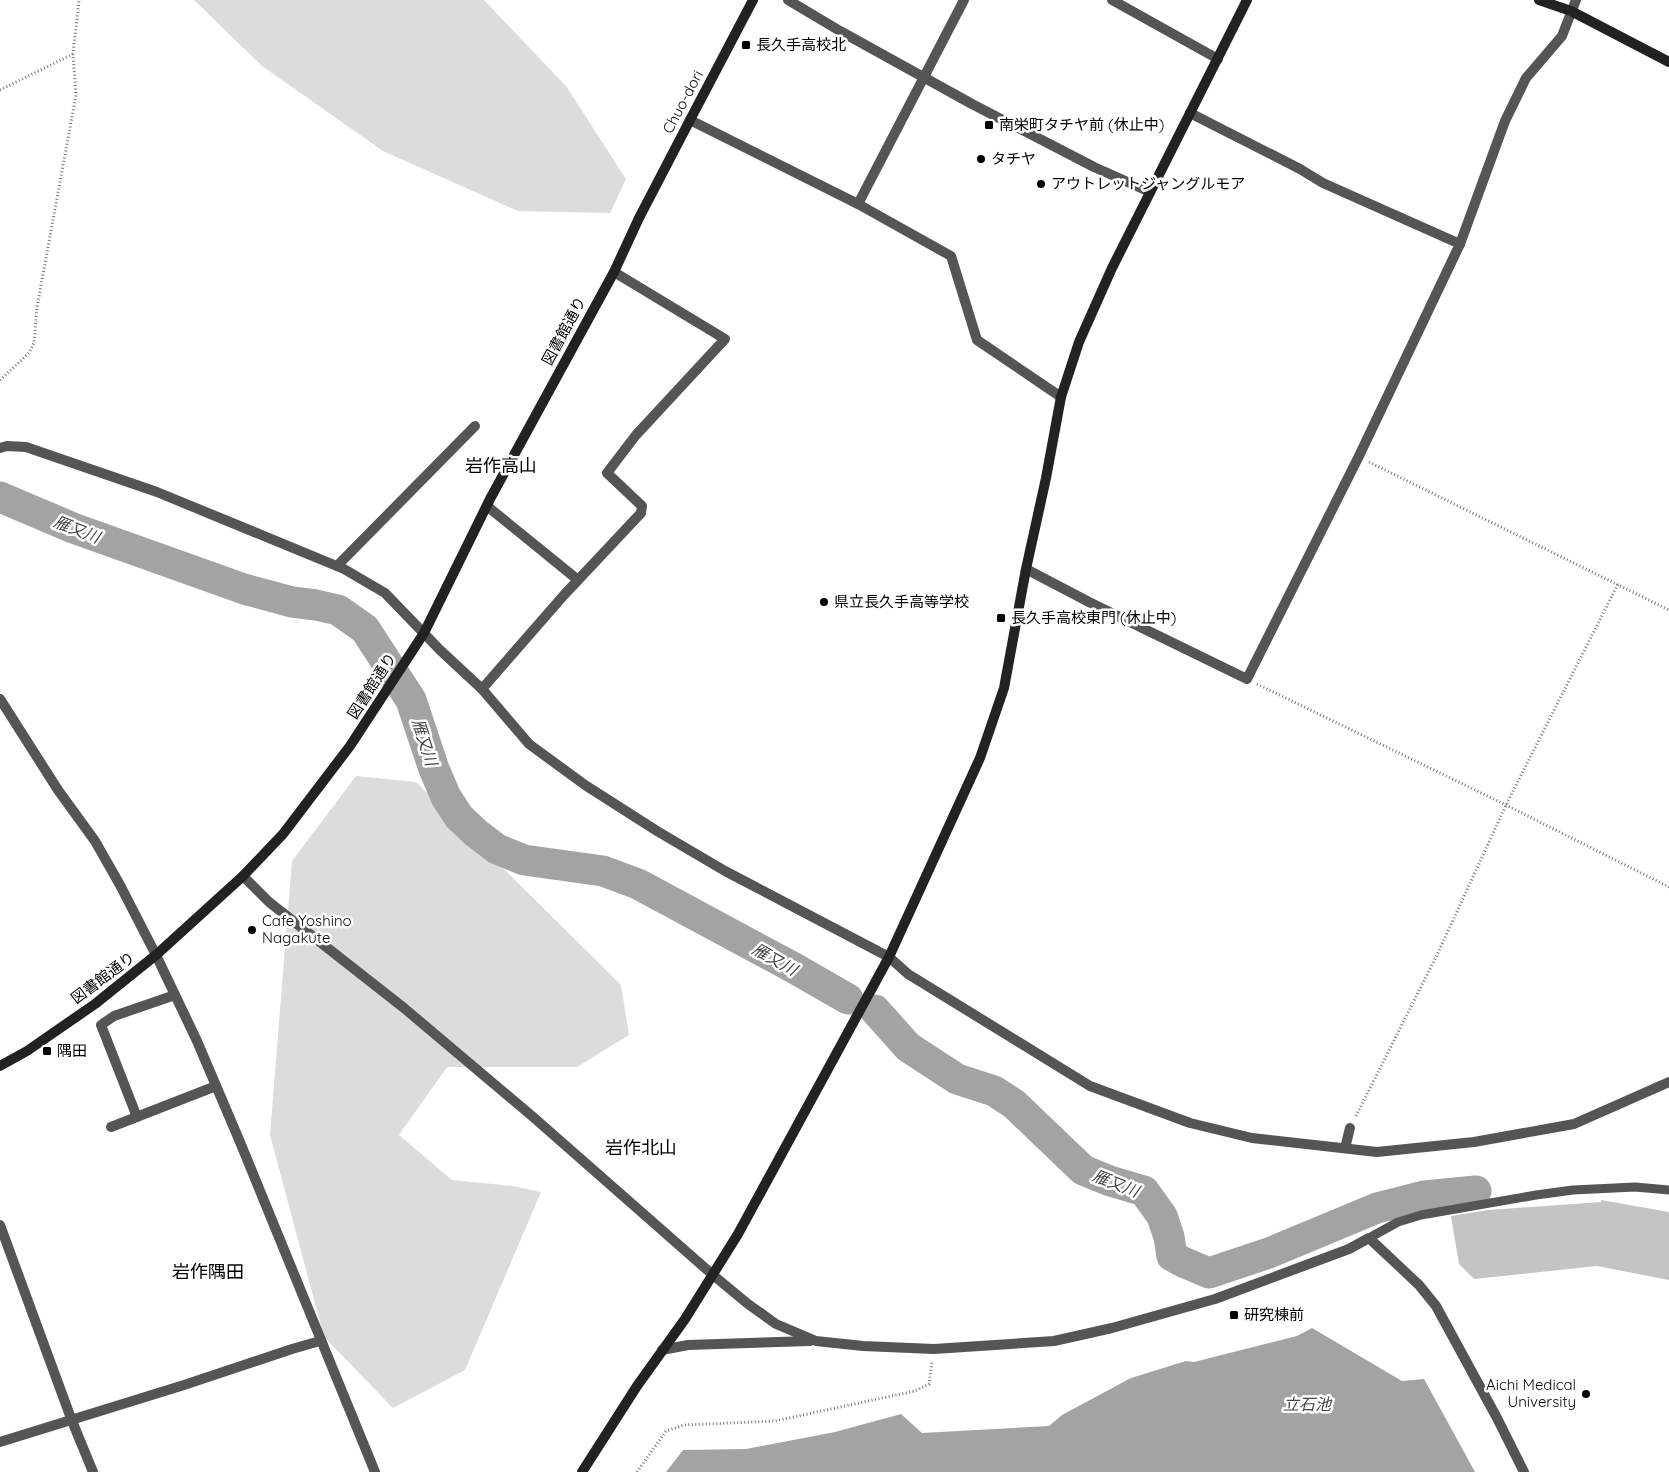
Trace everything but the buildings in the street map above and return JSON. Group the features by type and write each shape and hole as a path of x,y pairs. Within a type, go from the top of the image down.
{"street":[{"name":"Chuo-dori","path":"639,218 754,0"},
{"path":"788,0 840,32 924,76 972,104 1094,167 1150,192"},
{"path":"858,204 964,0"},
{"path":"1112,0 1218,59"},
{"path":"582,1472 637,1386 685,1319 738,1234 782,1156 889,958 980,758 1004,688 1061,397 1079,342 1112,268 1247,0"},
{"path":"1539,0 1570,11 1669,62"},
{"path":"1026,569 1247,679 1359,456 1460,244 1504,121 1526,78 1562,36 1570,11 1576,0"},
{"path":"1190,113 1300,169 1323,183 1460,244"},
{"path":"690,120 858,204 951,256 977,340 1061,397"},
{"name":"図書館通り","path":"0,1066 27,1051 95,1004 156,956 243,876 283,834 311,798 350,746 424,633 487,506 614,272 639,218"},
{"path":"482,689 578,580 641,513 642,506 607,473 636,435 725,339 614,272"},
{"path":"337,566 475,426"},
{"path":"0,448 7,446 26,447 157,492 337,566 384,593 440,650 482,689 530,744 585,785 725,872 889,958 908,974 1090,1086 1190,1123 1252,1138 1377,1152 1474,1142 1574,1124 1669,1082"},
{"path":"487,506 578,580"},
{"path":"0,699 58,790 95,841 120,885 175,995 216,1086 375,1472"},
{"path":"243,876 269,902 404,1008 551,1132 713,1274 776,1324 816,1341"},
{"path":"137,1117 101,1025 114,1016 175,995"},
{"path":"111,1127 216,1086"},
{"path":"1345,1148 1350,1128"},
{"path":"0,1224 93,1472"},
{"path":"662,1350 688,1345 816,1341 863,1346 934,1349 1054,1341 1112,1328 1215,1299 1349,1248 1369,1238 1419,1285 1436,1306 1493,1410 1524,1472"},
{"path":"0,1442 320,1341"}],"lane":[{"path":"1369,1238 1398,1222 1421,1215 1518,1198 1573,1190 1635,1187 1669,1190"}],"path":[{"path":"0,380 30,353 34,343 37,307 76,95 73,54 80,0"},
{"path":"0,90 73,54"},
{"path":"1359,456 1669,610"},
{"path":"1350,1128 1436,955 1506,805 1618,584"},
{"path":"1247,679 1669,887"},
{"path":"637,1472 666,1431 684,1425 775,1421 915,1391 929,1384 934,1349"}],"shaded area":[{"path":"194,0 484,0 566,86 626,179 610,213 518,211 383,151 262,66"},
{"path":"356,776 416,782 621,985 629,1035 577,1067 447,1067 399,1135 452,1180 513,1186 541,1192 465,1370 393,1408 324,1337 270,1135 292,861"}],"water":[{"name":"立石池","path":"1312,1328 1402,1381 1424,1379 1475,1472 666,1472 683,1450 746,1449 835,1432 901,1414 922,1433 1049,1426 1062,1415 1131,1378 1186,1361 1194,1362 1297,1336"}],"waterway":[{"name":"雁又川","path":"0,497 73,528 244,589 292,602 338,610 365,629 411,700 434,769 446,797 459,817 476,833 497,849 524,860 603,871 638,884 848,999"},
{"name":"雁又川","path":"875,1010 908,1047 957,1079 994,1091 1014,1104 1083,1170 1110,1181 1144,1191 1162,1216 1169,1237 1172,1256 1209,1273 1269,1253 1377,1208 1424,1196 1476,1191"}],"place":[{"name":"長久手高校北","path":"746,45"},
{"name":"南栄町タチヤ前 (休止中)","path":"989,125"},
{"name":"タチヤ","path":"981,159"},
{"name":"アウトレットジャングルモア","path":"1041,184"},
{"name":"県立長久手高等学校","path":"824,602"},
{"name":"長久手高校東門 (休止中)","path":"1001,618"},
{"name":"Cafe Yoshino Nagakute","path":"252,930"},
{"name":"隅田","path":"47,1051"},
{"name":"研究棟前","path":"1234,1315"},
{"name":"Aichi Medical University","path":"1586,1394"}],"district":[{"name":"岩作高山","path":"501,466"},
{"name":"岩作北山","path":"641,1148"},
{"name":"岩作隅田","path":"208,1272"}]}
